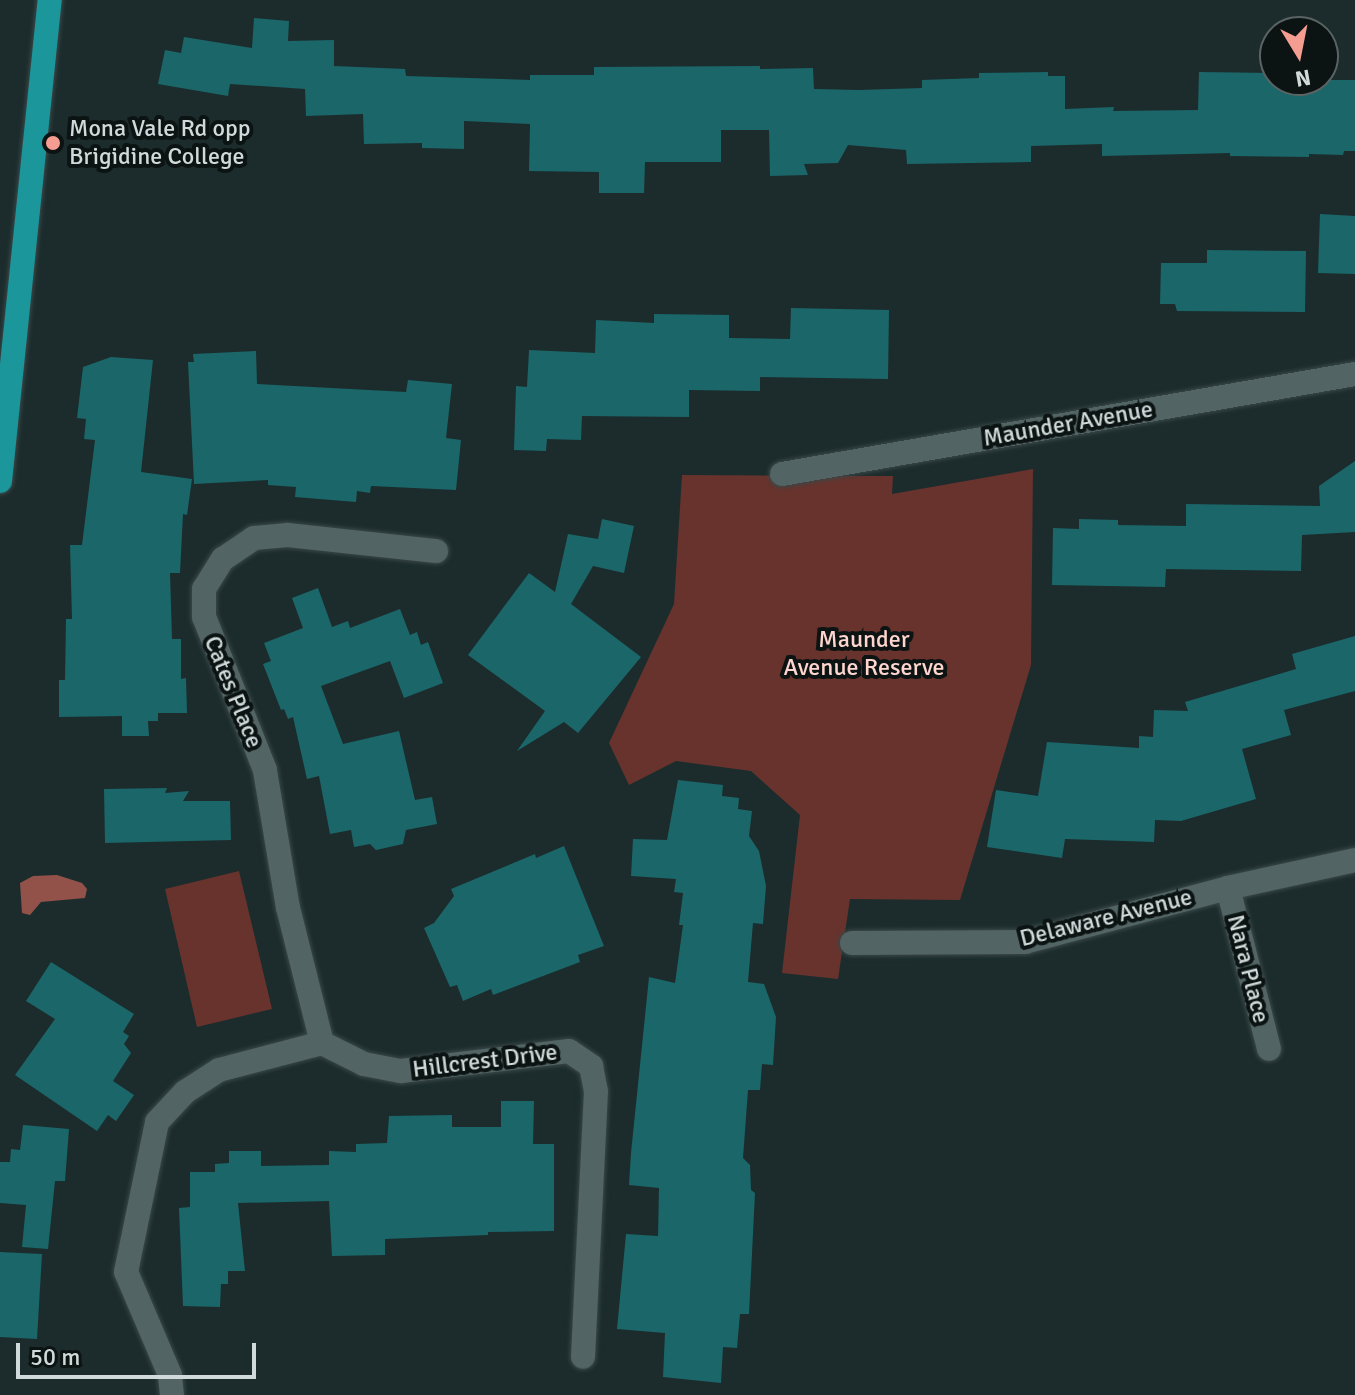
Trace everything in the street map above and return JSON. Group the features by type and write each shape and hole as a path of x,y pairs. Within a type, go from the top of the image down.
{"highway":[{"path":"0,481 50,0"}],"street":[{"name":"Maunder Avenue","path":"782,474 1355,374"},
{"name":"Cates Place","path":"322,1043 288,908 265,770 204,617 204,589 223,559 254,538 288,535 436,551"},
{"name":"Delaware Avenue","path":"852,943 1025,942 1228,888 1355,860"},
{"name":"Nara Place","path":"1228,888 1269,1049"},
{"name":"Hillcrest Drive","path":"322,1043 364,1064 401,1071 569,1051 591,1066 596,1091 583,1357"},
{"path":"172,1395 170,1375 126,1272 157,1122 185,1092 219,1070 322,1043"}],"green space":[{"name":"Maunder Avenue Reserve","path":"1033,469 1031,665 960,900 850,899 838,979 782,973 800,815 751,771 676,761 629,785 609,743 674,604 682,475 893,476 892,494"},
{"path":"239,871 272,1009 197,1027 165,889"}],"shaded area":[{"path":"57,875 82,883 87,889 85,898 41,902 30,915 22,913 20,883 33,876"}],"building":[{"path":"254,18 289,21 288,41 334,40 334,66 405,69 406,76 530,80 530,75 594,75 594,67 760,66 760,69 813,68 814,89 859,90 922,88 922,80 979,78 979,73 1048,72 1048,76 1065,76 1065,109 1114,107 1113,111 1198,110 1199,72 1259,73 1259,96 1339,96 1339,80 1355,80 1355,151 1344,151 1343,155 1309,154 1309,157 1230,156 1230,153 1102,156 1102,144 1031,146 1031,162 907,164 906,150 848,145 838,163 804,164 808,175 770,176 769,130 721,130 721,162 645,162 644,193 599,193 599,172 529,171 530,124 464,121 464,149 422,148 422,143 364,144 363,114 306,116 305,89 230,84 228,96 158,84 165,50 181,53 184,37 252,48"},
{"path":"1320,214 1355,216 1355,274 1318,273"},
{"path":"1207,250 1306,251 1305,312 1177,311 1175,304 1160,304 1161,263 1207,263"},
{"path":"791,308 889,310 888,379 760,377 760,391 689,390 689,417 582,416 581,440 547,439 546,451 514,450 516,386 527,387 529,350 595,353 596,320 654,323 654,314 729,315 729,338 790,339"},
{"path":"256,351 257,384 406,392 408,380 452,384 446,438 461,440 456,490 371,486 370,493 357,491 356,502 295,497 296,487 268,485 268,480 194,484 188,362 194,362 193,354"},
{"path":"111,357 153,360 141,472 192,479 187,515 183,514 180,573 170,573 172,639 181,639 181,679 186,678 187,713 158,713 158,721 148,721 149,736 122,736 122,716 59,717 59,680 65,680 66,619 72,619 70,545 82,545 95,440 84,439 86,419 77,418 83,367"},
{"path":"1355,461 1355,532 1302,535 1301,571 1166,569 1165,587 1052,585 1053,528 1079,529 1079,519 1118,520 1118,525 1186,526 1186,504 1320,506 1319,486"},
{"path":"602,519 634,526 624,573 593,566 571,604 641,657 578,733 564,722 517,751 545,711 468,655 529,573 555,592 568,534 598,539"},
{"path":"318,588 332,627 348,621 350,628 400,609 410,635 417,632 421,645 428,642 443,683 404,698 390,661 321,686 343,744 399,731 415,800 432,797 437,824 406,830 403,844 376,850 370,844 354,847 351,830 330,834 319,776 307,779 293,717 288,719 284,709 281,710 263,664 271,661 264,643 303,628 292,598"},
{"path":"1355,636 1355,691 1284,710 1291,735 1242,749 1256,799 1181,821 1155,820 1154,842 1065,839 1062,858 987,847 996,790 1038,796 1047,742 1139,748 1139,736 1153,737 1154,710 1188,711 1185,702 1296,669 1292,654"},
{"path":"678,780 723,785 722,796 739,798 738,809 752,811 749,836 759,851 766,886 763,924 753,923 748,982 764,984 776,1017 773,1065 762,1064 760,1090 748,1090 743,1158 750,1165 751,1190 755,1193 749,1314 740,1314 737,1348 723,1347 721,1383 663,1377 665,1333 617,1329 626,1234 658,1236 659,1188 629,1185 631,1153 649,977 675,983 683,925 679,925 683,893 674,892 676,879 631,876 633,839 667,840"},
{"path":"167,788 165,793 189,791 183,801 230,801 231,840 105,843 104,789"},
{"path":"564,846 604,946 578,955 580,962 493,995 491,989 463,1001 457,985 450,987 424,928 434,923 454,896 451,889 535,854 536,858"},
{"path":"51,962 134,1014 123,1032 129,1036 124,1044 131,1053 113,1081 134,1095 116,1121 108,1115 97,1131 15,1075 55,1019 26,1001"},
{"path":"501,1101 534,1101 533,1144 554,1144 554,1231 385,1239 385,1255 332,1256 329,1201 238,1203 245,1271 228,1271 228,1284 221,1284 220,1307 183,1306 179,1208 190,1207 190,1172 215,1172 215,1164 229,1163 229,1151 261,1151 261,1166 329,1165 329,1151 356,1152 356,1144 387,1143 389,1116 452,1115 452,1127 501,1127"},
{"path":"23,1125 69,1129 65,1181 55,1181 48,1249 22,1247 26,1205 0,1203 0,1162 10,1162 11,1149 20,1150"},
{"path":"0,1252 42,1254 37,1339 0,1337"}],"place":[{"name":"Mona Vale Rd opp Brigidine College","path":"53,143"}]}
